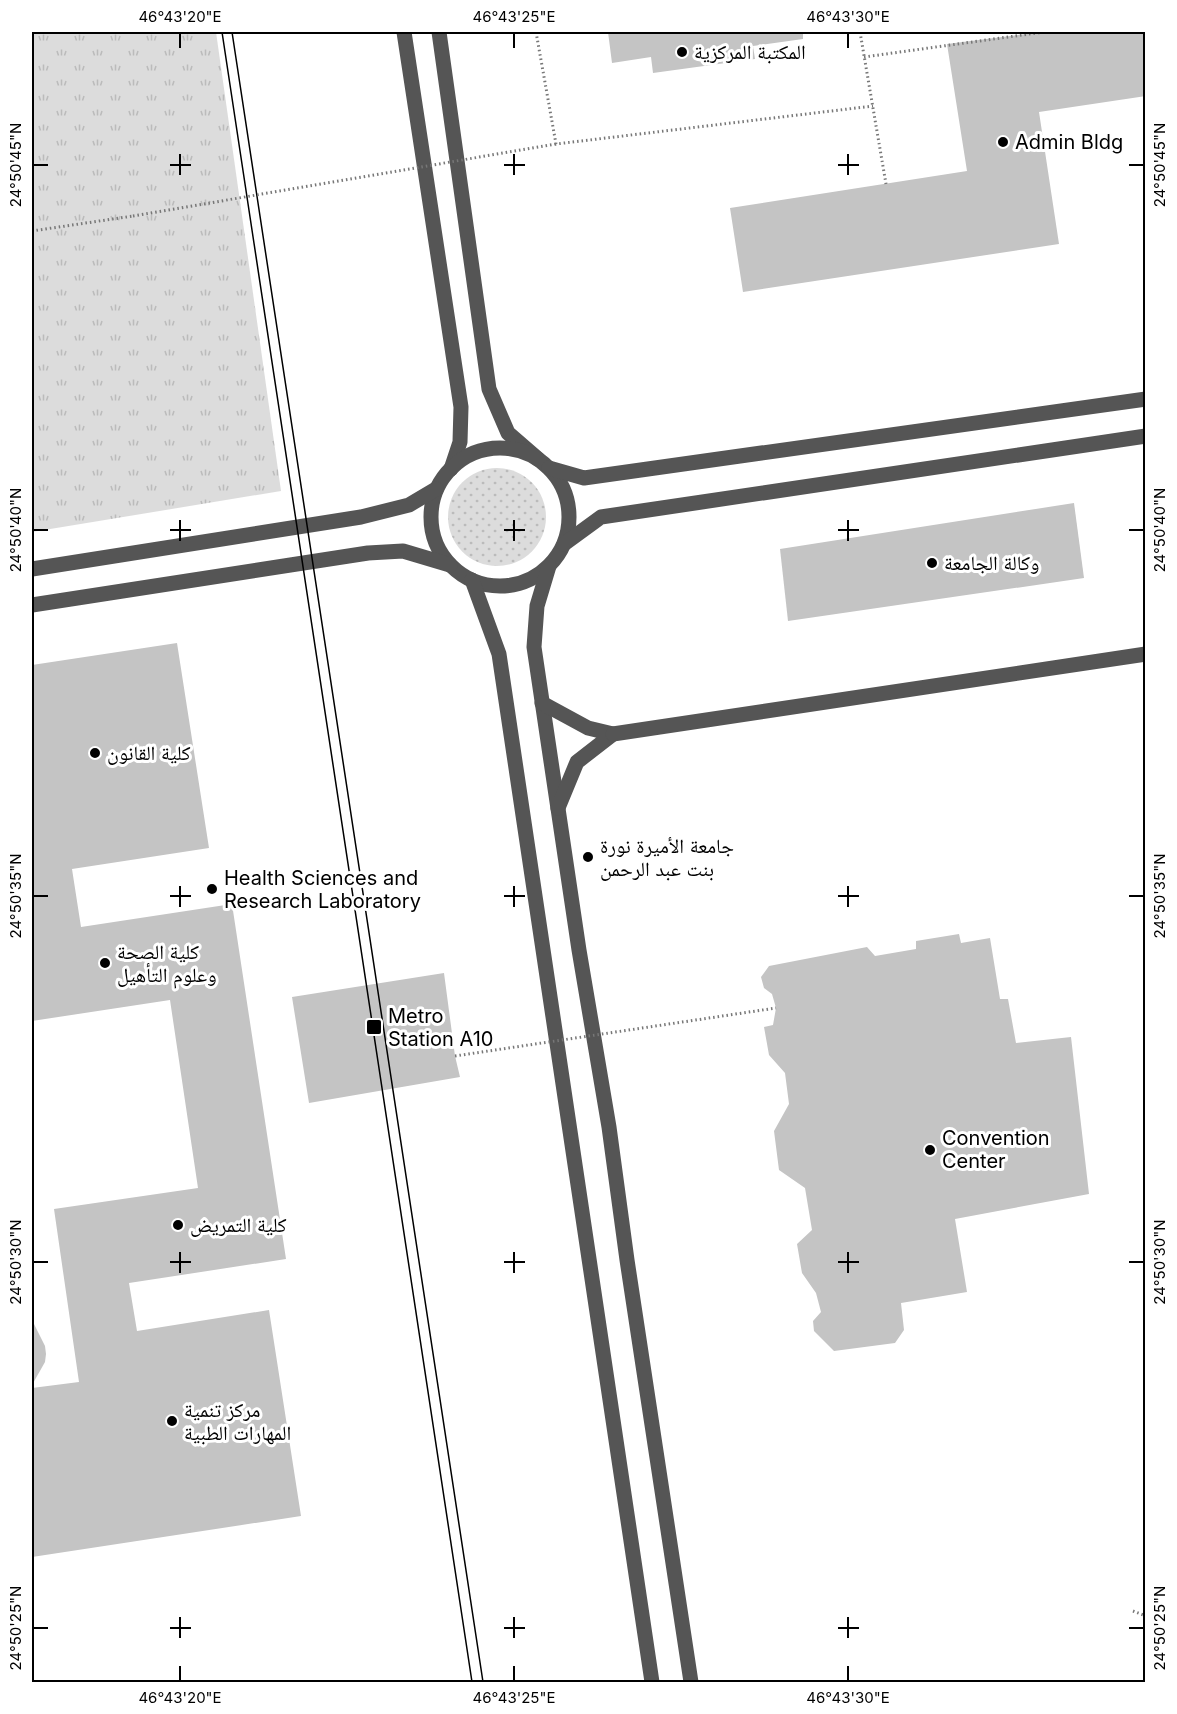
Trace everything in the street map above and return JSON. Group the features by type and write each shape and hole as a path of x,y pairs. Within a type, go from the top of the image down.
{"street":[{"path":"404,32 461,407 460,442 451,469"},
{"path":"439,32 489,388 508,432 543,464 561,485 568,504 569,524 564,544"},
{"path":"32,569 361,517 409,505 436,489 451,469 470,455 493,449 516,450 543,464 584,478 1146,399"},
{"path":"691,1683 609,1127 534,647 537,606 549,566 564,544 601,517 1146,436"},
{"path":"436,489 431,509 432,529 438,548 450,565"},
{"path":"32,605 368,553 403,550 450,565 472,580 492,586 513,585 532,578 549,566"},
{"path":"472,580 499,654 652,1683"},
{"path":"542,703 588,728 613,734 1146,654"},
{"path":"558,808 577,762 613,734"}],"path":[{"path":"536,32 556,144"},
{"path":"860,32 886,184"},
{"path":"864,57 1044,32"},
{"path":"32,231 556,144 873,106"},
{"path":"455,1056 776,1008"},
{"path":"1132,1611 1146,1616"}],"green space":[{"path":"32,32 216,32 281,491 32,532"},
{"path":"497,468 516,472 532,482 542,498 546,517 542,536 532,552 516,562 497,566 478,562 462,552 452,536 448,517 452,498 462,482 478,472"}],"building":[{"name":"المكتبة المركزية","path":"608,32 803,32 803,39 753,46 755,59 653,73 651,57 612,63"},
{"name":"Admin Bldg","path":"1041,32 1146,32 1146,96 1039,112 1059,244 743,292 730,208 967,171 947,44"},
{"name":"وكالة الجامعة","path":"1074,503 1084,578 788,621 780,549"},
{"path":"177,643 209,848 72,869 81,927 232,904 286,1259 129,1283 137,1331 269,1310 301,1516 32,1557 32,1388 79,1382 54,1209 198,1188 170,1000 32,1021 32,665"},
{"name":"Convention Center","path":"959,934 961,943 990,938 1000,999 1008,999 1016,1043 1071,1037 1089,1194 955,1219 967,1292 901,1303 904,1330 895,1343 834,1351 814,1331 813,1321 821,1312 816,1293 802,1273 797,1244 812,1230 805,1188 779,1170 774,1131 789,1104 785,1073 769,1055 764,1027 773,1025 776,1008 772,994 764,988 761,977 769,966 867,947 875,956 916,949 916,941"},
{"name":"Metro Station A10","path":"444,973 460,1077 309,1103 292,997"},
{"path":"32,1320 45,1346 46,1354 45,1362 32,1385"}],"tram line":[{"path":"222,32 472,1682"},
{"path":"232,32 483,1682"}],"place":[{"name":"المكتبة المركزية","path":"682,52"},
{"name":"Admin Bldg","path":"1003,142"},
{"name":"وكالة الجامعة","path":"932,563"},
{"name":"كلية القانون","path":"95,753"},
{"name":"جامعة الأميرة نورة بنت عبد الرحمن","path":"588,857"},
{"name":"Health Sciences and Research Laboratory","path":"212,889"},
{"name":"كلية الصحة وعلوم التأهيل","path":"105,963"},
{"name":"Metro Station A10","path":"374,1027"},
{"name":"Convention Center","path":"930,1150"},
{"name":"كلية التمريض","path":"178,1225"},
{"name":"مركز تنمية المهارات الطبية","path":"172,1421"}]}
